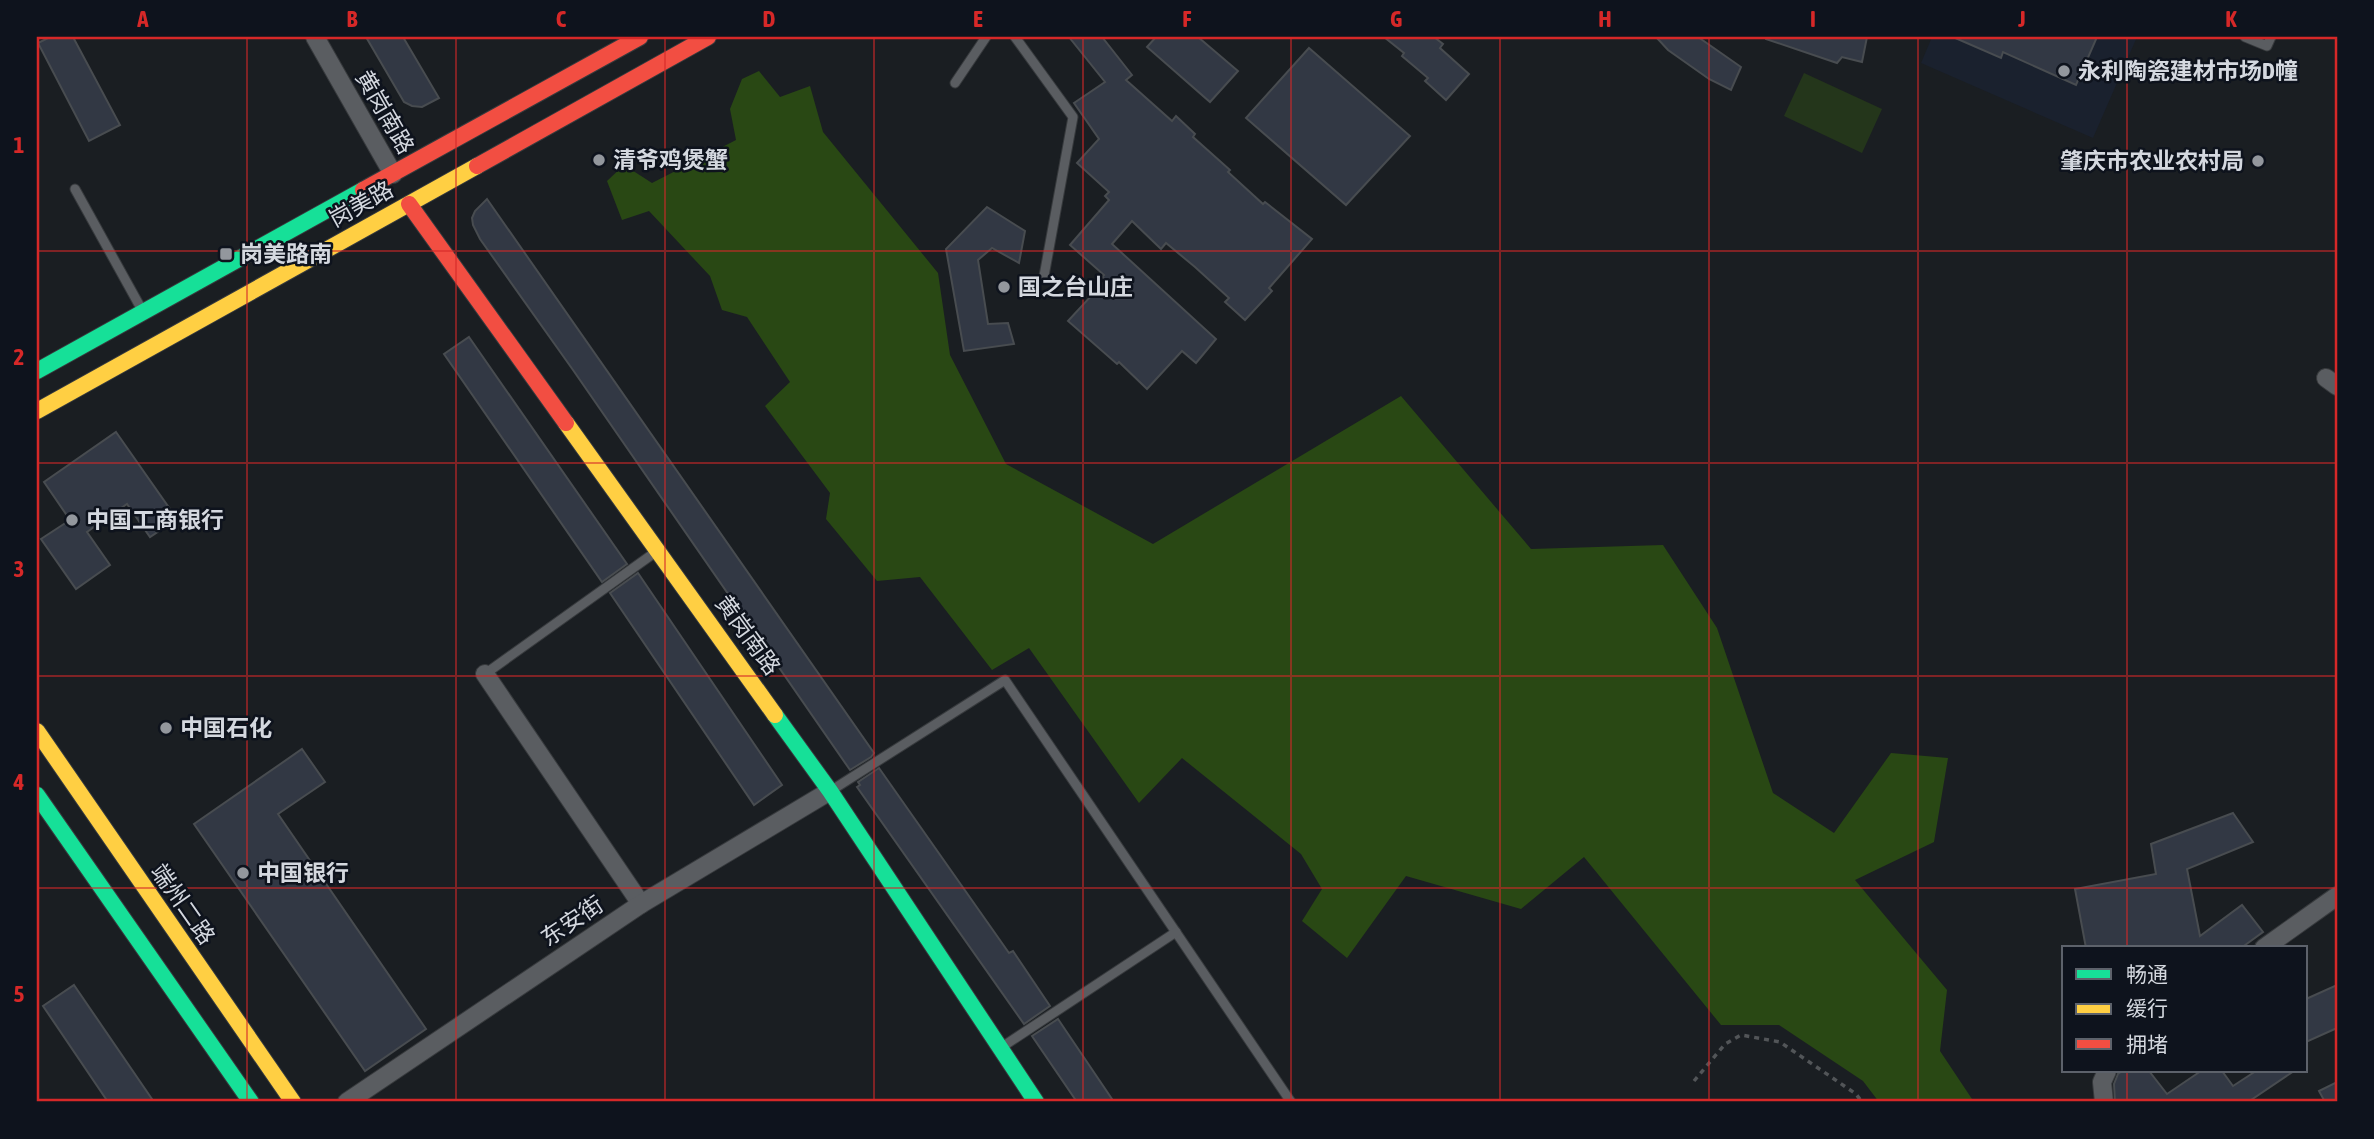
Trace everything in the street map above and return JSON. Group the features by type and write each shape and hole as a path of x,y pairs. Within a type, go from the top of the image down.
{"main road":[{"name":"岗美路","path":"37,411 53,378 143,312 640,37"},
{"name":"岗美路","path":"53,378 409,204 708,37"},
{"name":"黄岗南路","path":"409,204 830,791 1036,1102"},
{"name":"端州二路","path":"37,731 104,861 251,1102"},
{"name":"端州二路","path":"37,795 104,861 293,1102"}],"street":[{"name":"黄岗南路","path":"315,37 393,174"},
{"path":"485,674 641,904"},
{"name":"东安街","path":"347,1102 641,904 830,791"},
{"path":"2267,946 2337,896"},
{"path":"2104,1102 2102,1082 2107,1072"}],"lane":[{"path":"955,83 986,37"},
{"path":"1015,37 1073,117 1044,276"},
{"path":"2245,37 2267,46 2271,37"},
{"path":"75,189 143,312"},
{"path":"485,674 657,551"},
{"path":"830,791 1005,680 1291,1102"},
{"path":"1000,1048 1176,932"}],"path":[{"path":"1694,1082 1725,1044 1741,1035 1780,1042 1856,1094 1862,1102"}],"shaded area":[{"path":"1932,37 2137,37 2093,138 1921,63"}],"green space":[{"path":"759,71 780,97 810,86 823,132 938,273 950,355 1006,464 1153,544 1401,396 1531,549 1663,545 1717,628 1773,793 1834,833 1891,753 1948,758 1934,842 1855,880 1947,990 1940,1051 1974,1102 1879,1102 1863,1081 1779,1025 1721,1025 1584,857 1521,909 1406,876 1347,958 1302,921 1322,889 1301,854 1182,758 1139,803 1029,648 992,670 920,577 877,581 826,519 830,493 765,406 790,382 747,317 722,310 710,276 649,211 622,220 607,181 624,165 652,183 736,140 730,109 742,79"},
{"path":"1804,73 1882,109 1862,153 1784,116"}],"building":[{"path":"50,37 73,37 120,125 89,141 38,43"},
{"path":"366,37 403,37 439,98 422,107 404,102"},
{"path":"1069,37 1102,37 1132,75 1126,80 1172,121 1176,116 1195,134 1193,137 1263,204 1265,202 1312,239 1269,288 1272,291 1245,320 1225,302 1229,298 1195,267 1166,243 1161,249 1132,221 1112,244 1216,339 1196,363 1182,351 1147,389 1119,362 1117,364 1068,321 1106,280 1102,277 1104,275 1070,245 1109,200 1105,196 1109,192 1077,163 1099,139 1074,103 1105,82"},
{"path":"1156,37 1198,37 1238,71 1210,102 1147,47"},
{"path":"1384,37 1434,37 1443,44 1440,48 1469,74 1446,100 1425,81 1428,78 1402,56 1404,53"},
{"path":"1656,37 1698,37 1741,67 1731,90 1709,79 1668,50"},
{"path":"1766,37 1867,37 1862,62 1842,57 1837,63"},
{"name":"永利陶瓷建材市场D幢","path":"1953,37 2097,37 2076,85 2003,52 2001,58"},
{"path":"1309,48 1410,136 1346,205 1246,118"},
{"path":"487,199 874,753 871,757 850,770 480,239 472,218"},
{"path":"987,207 1025,231 1019,263 992,248 978,260 988,324 1008,323 1014,344 964,351 946,249"},
{"path":"469,337 627,564 602,582 444,354"},
{"path":"116,432 177,519 150,537 127,504 87,532 110,565 76,589 41,539 70,520 44,482"},
{"path":"638,573 782,785 754,805 610,593"},
{"path":"302,749 325,782 278,814 426,1029 365,1071 194,824"},
{"path":"879,768 1009,953 1013,951 1050,1006 1024,1024 857,787 860,785 858,782"},
{"path":"2233,813 2253,842 2187,869 2200,936 2242,905 2263,932 2244,946 2086,946 2075,889 2156,874 2151,844"},
{"path":"74,985 154,1102 108,1102 43,1006"},
{"path":"2337,985 2337,1028 2308,1041 2308,998"},
{"path":"1058,1019 1114,1102 1077,1102 1032,1036"},
{"path":"2150,1072 2167,1094 2200,1072 2223,1072 2233,1086 2254,1072 2293,1072 2248,1102 2115,1102 2114,1084 2118,1074"},
{"path":"2337,1082 2337,1102 2325,1102 2319,1091"}],"traffic: fast":[{"path":"37,371 363,190"},
{"path":"775,715 830,791 1036,1102"},
{"path":"37,795 251,1102"}],"traffic: slow":[{"path":"37,411 477,166"},
{"path":"566,423 775,715"},
{"path":"37,731 293,1102"}],"traffic: jam":[{"path":"363,190 640,37"},
{"path":"477,166 708,37"},
{"path":"409,204 566,423"}],"place":[{"name":"永利陶瓷建材市场D幢","path":"2064,71"},
{"name":"清爷鸡煲蟹","path":"599,160"},
{"name":"肇庆市农业农村局","path":"2258,161"},
{"name":"岗美路南","path":"226,254"},
{"name":"国之台山庄","path":"1004,287"},
{"name":"中国工商银行","path":"72,520"},
{"name":"中国石化","path":"166,728"},
{"name":"中国银行","path":"243,873"}]}
